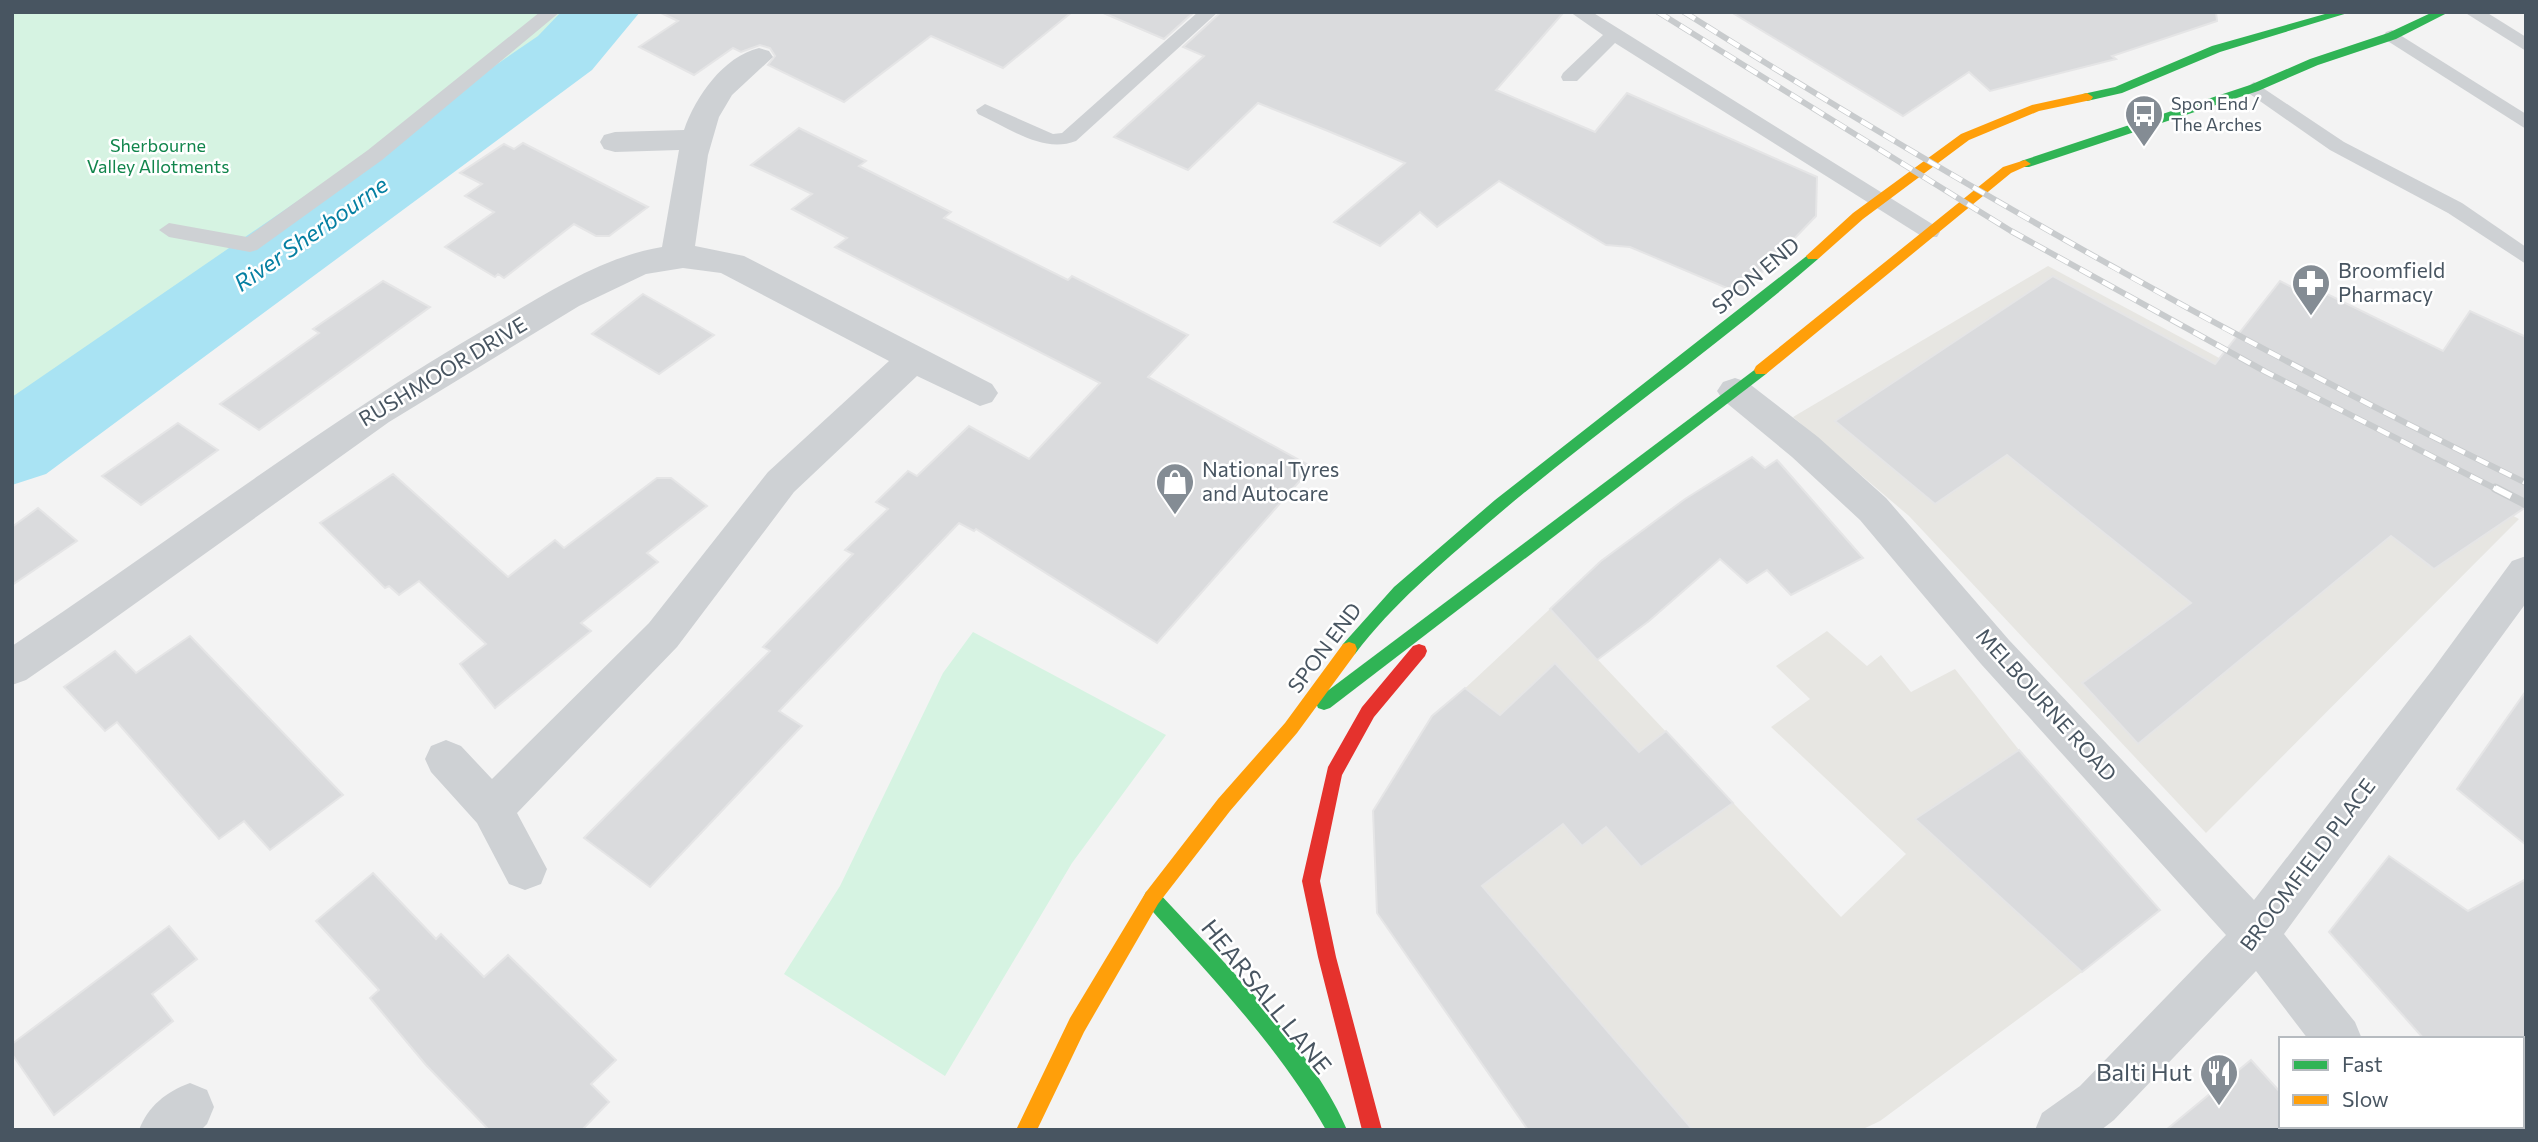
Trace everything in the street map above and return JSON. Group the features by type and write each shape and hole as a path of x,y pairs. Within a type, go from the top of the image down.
{"main road":[{"name":"SPON END","path":"1026,1130 1077,1025 1152,898 1224,805 1292,728 1374,614 1497,505 1765,300 1879,200 1965,137 2036,107 2118,90 2216,49 2345,12"},
{"name":"SPON END","path":"1292,728 1735,391 2007,170 2254,88 2314,62 2392,36 2443,12"},
{"name":"SPON END","path":"1373,1130 1327,957 1311,881 1334,773 1368,712 1460,600"},
{"name":"HEARSALL LANE","path":"1152,898 1253,1011 1325,1106 1338,1130"}],"street":[{"path":"677,256 697,139 712,101 734,76 759,57"},
{"path":"615,142 697,139"},
{"name":"RUSHMOOR DRIVE","path":"12,668 364,419 479,348 590,286 635,265 677,256 712,258 732,264 980,393"},
{"path":"492,808 663,635 780,482 913,359"},
{"name":"MELBOURNE ROAD","path":"1735,391 1805,447 1873,509 1996,652 2256,935 2336,1037"},
{"name":"BROOMFIELD PLACE","path":"2059,1130 2097,1103 2232,965 2447,682 2526,572"},
{"path":"446,759 492,808 525,869"}],"lane":[{"path":"169,230 250,245 375,155 551,12"},
{"path":"985,110 1048,139 1058,141 1069,137 1209,12"},
{"path":"1579,12 1930,232"},
{"path":"2473,12 2526,45"},
{"path":"1570,77 1614,34"},
{"path":"2392,36 2526,123"},
{"path":"2254,88 2337,146 2455,208 2526,257"}],"shaded area":[{"path":"2048,266 2519,519 2206,833 1909,516 1793,417"},
{"path":"1550,609 1841,917 1906,854 1771,727 1810,699 1776,666 1827,631 1867,666 1881,655 1911,692 1955,669 2019,750 2160,910 2082,972 1880,1121 1861,1130 1528,1130 1373,811 1429,722"}],"green space":[{"name":"Sherbourne Valley Allotments","path":"12,12 587,12 552,48 12,439"},
{"path":"973,632 1166,735 1072,863 945,1076 784,974 840,886 943,673"}],"building":[{"path":"659,12 1072,12 1003,68 931,36 844,102 768,65 775,56 770,48 760,45 741,52 733,48 694,75 639,47 678,21"},
{"path":"1101,12 1194,12 1164,39"},
{"path":"1221,12 1564,12 1496,90 1595,132 1627,93 1817,177 1816,216 1741,294 1630,247 1606,245 1499,181 1437,227 1420,212 1380,246 1334,222 1405,163 1328,131 1258,103 1188,170 1114,137 1204,56 1183,47"},
{"path":"1731,12 2216,12 2217,21 2112,56 2116,59 1990,91 1969,72 1903,116"},
{"path":"799,128 866,161 859,166 951,212 944,218 1068,280 1072,276 1188,335 1148,377 1312,467 1157,643 976,529 974,531 959,523 779,711 802,726 650,887 584,838 770,651 763,647 853,554 845,550 888,509 876,502 908,471 917,476 969,426 1029,459 1100,383 835,247 847,238 792,209 812,194 751,165"},
{"path":"523,143 648,207 609,236 596,236 574,224 504,278 498,274 495,277 445,247 494,212 465,196 482,184 460,173 504,144 514,149"},
{"path":"2053,276 2215,364 2280,281 2315,299 2321,291 2443,351 2470,311 2526,337 2526,507 2434,569 2391,536 2138,744 2082,683 2191,603 2007,455 1935,504 1835,421"},
{"path":"383,281 430,307 259,430 220,404 319,333 313,329"},
{"path":"643,294 714,335 659,374 592,334"},
{"path":"178,423 218,450 141,505 102,476"},
{"path":"1752,457 1765,468 1777,460 1863,558 1791,595 1767,570 1747,583 1720,559 1649,621 1597,660 1550,609 1601,561 1685,499"},
{"path":"393,474 508,577 555,540 564,548 657,478 671,478 707,506 647,553 658,562 581,623 591,631 495,708 460,664 486,644 419,581 399,595 389,586 385,588 320,523"},
{"path":"38,508 77,541 12,585 12,527"},
{"path":"190,636 343,795 270,850 244,821 219,839 117,722 105,731 64,687 115,651 136,673"},
{"path":"1555,663 1639,752 1666,731 1733,803 1641,867 1606,827 1582,846 1563,824 1482,886 1693,1130 1528,1130 1377,913 1373,811 1432,716 1465,688 1500,715"},
{"path":"2526,691 2526,845 2457,789"},
{"path":"2019,750 2160,910 2082,972 1915,819"},
{"path":"2389,856 2468,911 2526,879 2526,1039 2422,1037 2329,932"},
{"path":"373,873 436,939 441,934 484,977 508,955 616,1060 591,1084 609,1102 582,1130 489,1130 426,1065 370,998 379,990 316,921"},
{"path":"169,926 197,959 152,994 173,1021 54,1115 12,1054 12,1044"},
{"name":"Balti Hut","path":"2251,1060 2279,1091 2279,1128 2315,1130 2166,1130"}],"waterway":[{"name":"River Sherbourne","path":"12,447 565,53 603,12"}],"railway":[{"path":"1658,12 2011,231 2266,372 2498,490"},
{"path":"1684,12 1890,138 2099,259 2310,374 2526,483"},
{"path":"2495,488 2526,504"}],"traffic: fast":[{"path":"2087,97 2118,90 2216,49 2345,12"},
{"path":"2025,164 2254,88 2314,62 2392,36 2443,12"},
{"path":"1349,649 1400,592 1500,504 1726,329 1813,256"},
{"path":"1324,703 1761,370"},
{"path":"1152,898 1277,1039 1320,1100 1337,1130"}],"traffic: slow":[{"path":"1813,256 1858,216 1965,137 2036,108 2087,97"},
{"path":"1761,370 2007,170 2025,164"},
{"path":"1026,1130 1077,1025 1152,898 1224,805 1291,728 1349,649"}],"traffic: jam":[{"path":"1372,1130 1327,957 1311,881 1334,773 1368,712 1419,651"}],"place":[{"name":"Spon End / The Arches","path":"2144,148"},
{"name":"Broomfield Pharmacy","path":"2311,317"},
{"name":"National Tyres and Autocare","path":"1175,516"},
{"name":"Balti Hut","path":"2219,1107"}]}
